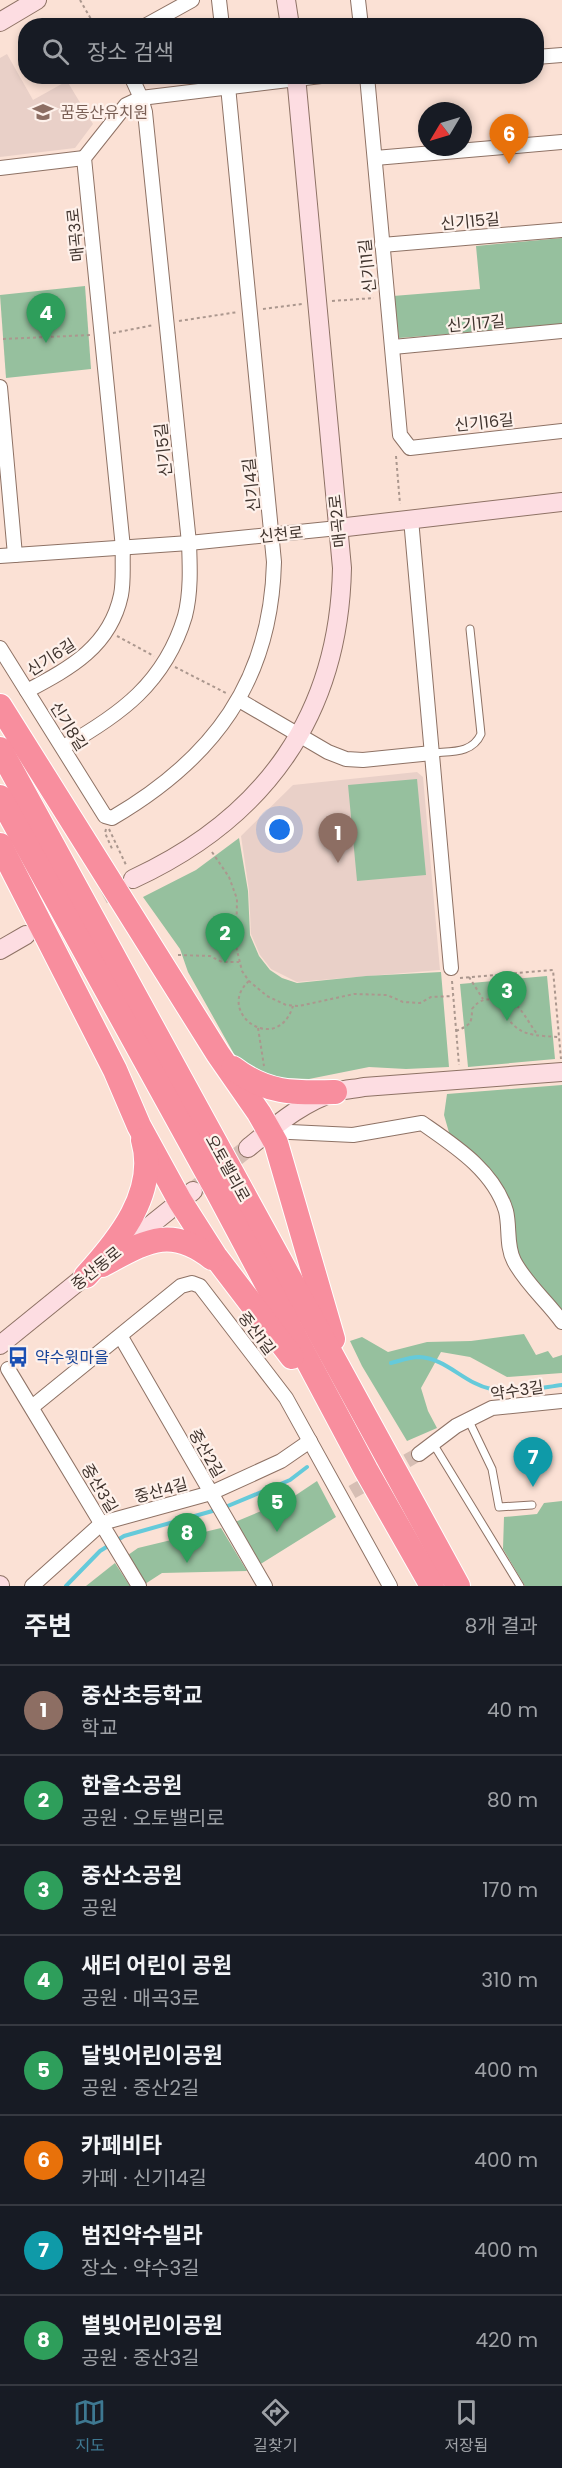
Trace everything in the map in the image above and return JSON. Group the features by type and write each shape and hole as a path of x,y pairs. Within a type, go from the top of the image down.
{"highway":[{"path":"0,706 276,1143 346,1385"},
{"name":"오토밸리로","path":"0,749 458,1586"},
{"name":"오토밸리로","path":"0,797 215,1187 366,1470 432,1586"},
{"path":"0,845 115,1070 139,1126 147,1160 144,1184 137,1205 123,1232 90,1273"},
{"path":"218,1054 254,1083 292,1093 335,1092"},
{"path":"139,1126 186,1196 223,1266 282,1343 366,1470"},
{"path":"90,1273 140,1245 173,1238 197,1246 223,1266"}],"street":[{"path":"0,22 37,0"},
{"path":"159,18 192,0"},
{"path":"219,0 221,18"},
{"path":"286,0 289,18"},
{"path":"358,0 360,18"},
{"path":"544,56 562,55"},
{"name":"신기5길","path":"63,747 106,723 137,696 165,661 185,615 190,581 189,543 146,112 135,84"},
{"path":"0,168 84,159 126,105 141,98 216,84"},
{"name":"신기4길","path":"109,817 147,798 178,774 205,744 239,700 258,660 268,626 273,593 272,536 227,84"},
{"name":"매곡2로","path":"130,875 180,856 228,821 252,798 277,769 299,734 323,680 336,640 342,579 297,84"},
{"name":"신기11길","path":"368,84 400,435 410,448"},
{"path":"375,158 562,142"},
{"name":"매곡3로","path":"84,159 123,548"},
{"name":"신기15길","path":"382,245 562,230"},
{"name":"신기17길","path":"393,347 562,331"},
{"path":"0,387 15,555"},
{"name":"신기16길","path":"410,448 562,431"},
{"name":"신천로","path":"0,556 272,536 338,528 406,512 562,502"},
{"path":"406,512 432,753 449,976"},
{"name":"신기6길","path":"27,691 81,661 106,630 121,594 123,548"},
{"name":"신기8길","path":"0,648 109,817"},
{"path":"239,700 328,752 346,759 363,760 432,753"},
{"path":"0,950 26,935"},
{"path":"248,1148 314,1100 335,1092 364,1087 562,1072"},
{"path":"269,1131 353,1136 422,1123 459,1149 493,1182 502,1198 507,1217 512,1258 520,1272 562,1322"},
{"name":"중산동로","path":"0,1345 186,1196"},
{"name":"중산1길","path":"32,1407 181,1286 192,1283 200,1286 286,1398 330,1476 347,1495 390,1586"},
{"name":"중산2길","path":"121,1336 265,1586"},
{"name":"중산3길","path":"8,1369 139,1586"},
{"name":"약수3길","path":"419,1454 468,1419 492,1408 562,1401"},
{"name":"중산4길","path":"32,1586 104,1527 214,1497 312,1445"}],"lane":[{"path":"432,753 464,750 477,741 481,734 470,629"},
{"path":"468,1419 492,1468 499,1507 532,1504"},
{"path":"434,1445 520,1586"}],"path":[{"path":"80,0 90,18"},
{"path":"326,302 380,297"},
{"path":"256,310 307,303"},
{"path":"174,322 241,312"},
{"path":"110,334 160,324"},
{"path":"3,339 94,335"},
{"path":"396,456 406,512"},
{"path":"109,817 108,826 130,875"},
{"path":"212,852 229,877 237,899 236,946 239,962 249,981 267,996 293,1006 354,994 387,995 403,1002 420,1003 431,997 453,996"},
{"path":"179,957 210,956 222,962 239,962"},
{"path":"460,1071 449,976 469,978 553,970 562,1062"},
{"path":"469,978 483,999"},
{"path":"249,981 240,993 240,1010 250,1024 267,1029 283,1024 289,1017 293,1006"},
{"path":"456,1031 470,1025 472,1009 483,999 501,998 516,1005 539,1036"},
{"path":"495,999 515,1028 524,1033 559,1037"},
{"path":"258,1028 266,1073"}],"shaded area":[{"name":"꿈동산유치원","path":"7,54 18,73 18,84 24,84 33,100 62,84 69,84 93,124 75,148 0,157 0,58"},
{"path":"417,772 423,777 440,970 297,982 271,969 260,955 251,934 249,891 241,836 293,785"}],"green space":[{"path":"562,238 562,325 399,338 393,296 480,289 476,246"},
{"path":"85,286 91,369 6,378 0,295"},
{"path":"417,779 426,875 357,881 348,785"},
{"path":"239,838 248,891 250,935 259,956 270,970 282,978 297,983 441,972 449,1067 406,1069 369,1067 309,1079 283,1078 259,1074 234,1054 188,972 180,949 143,897 196,870"},
{"path":"547,976 555,1059 468,1067 460,984"},
{"path":"562,1085 562,1316 517,1255 511,1215 450,1136 444,1115 447,1094"},
{"path":"524,1334 536,1355 548,1351 553,1358 562,1355 562,1373 507,1377 470,1357 441,1352 421,1388 428,1411 437,1428 407,1441 362,1366 350,1341 362,1337 388,1352 427,1342 471,1341"},
{"path":"317,1481 336,1517 259,1565 235,1522 290,1499"},
{"path":"562,1501 562,1586 525,1586 503,1549 504,1517 537,1514 544,1503"},
{"path":"221,1528 247,1571 162,1573 145,1584 128,1555 138,1548"},
{"path":"115,1563 130,1586 86,1586"}],"waterway":[{"path":"391,1363 408,1358 429,1358 491,1389 509,1391 562,1385"},
{"path":"223,1508 290,1480 307,1467"},
{"path":"66,1586 100,1551 124,1536 216,1510"}],"tunnel":[{"path":"31,933 126,883"},
{"path":"193,1191 248,1148"},
{"path":"352,1492 419,1454"}],"place":[{"name":"꿈동산유치원","path":"43,112"},
{"name":"카페비타","path":"509,164"},
{"name":"새터 어린이 공원","path":"46,343"},
{"name":"중산초등학교","path":"338,863"},
{"name":"한울소공원","path":"225,963"},
{"name":"중산소공원","path":"507,1021"},
{"name":"약수윗마을","path":"18,1357"},
{"name":"범진약수빌라","path":"533,1487"},
{"name":"달빛어린이공원","path":"277,1532"},
{"name":"별빛어린이공원","path":"187,1563"}]}
